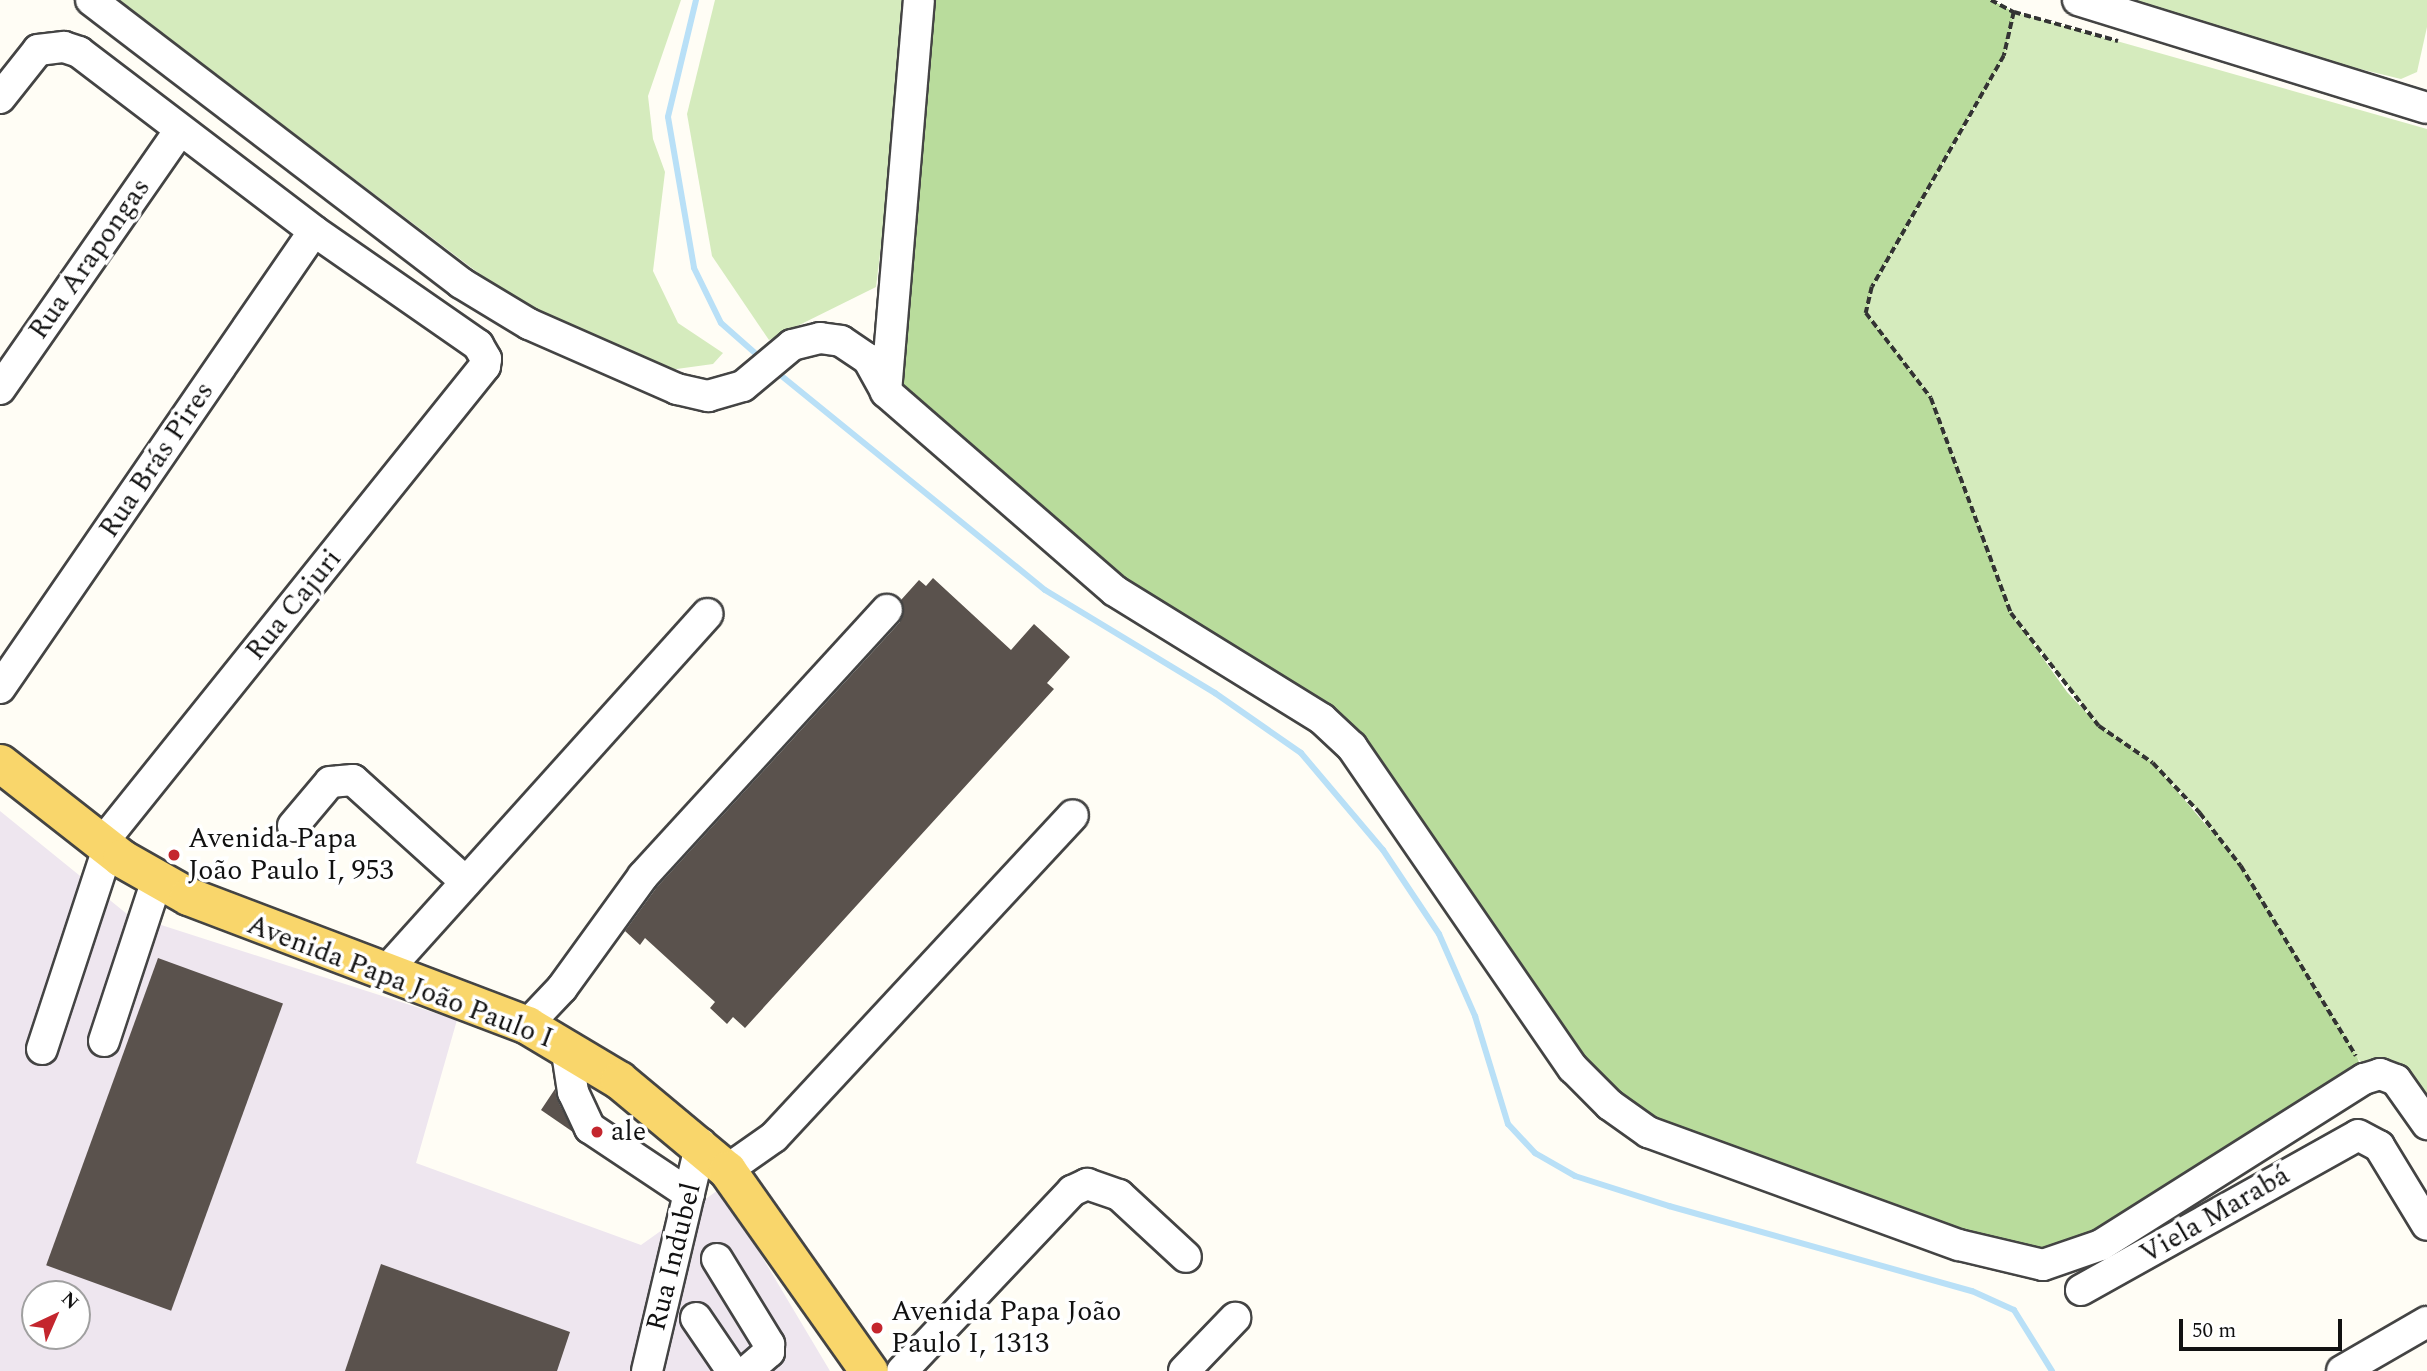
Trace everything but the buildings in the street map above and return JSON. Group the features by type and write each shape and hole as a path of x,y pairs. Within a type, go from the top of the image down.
{"main road":[{"name":"Avenida Papa João Paulo I","path":"0,764 105,845 157,880 229,915 387,970 527,1025 566,1046 701,1143 727,1170 869,1371"}],"street":[{"path":"91,0 461,283 529,324 677,389 708,396 743,386 792,345 820,338 841,341 867,359 886,392 1115,591 1332,728 1379,781 1573,1068 1610,1105 1684,1148 1959,1245 2043,1265 2101,1245 2379,1074 2396,1080 2413,1098 2427,1124"},
{"path":"886,392 919,0"},
{"path":"2078,0 2425,99"},
{"path":"0,98 28,56 49,47 79,52 314,231"},
{"name":"Rua Arapongas","path":"0,389 180,130"},
{"name":"Rua Cajuri","path":"105,845 485,366 478,345 314,231"},
{"name":"Rua Brás Pires","path":"0,688 314,231"},
{"path":"527,1025 562,988 643,876 887,610"},
{"path":"387,970 708,614"},
{"path":"293,826 330,782 353,779 466,883"},
{"path":"727,1170 774,1137 1073,815"},
{"path":"42,1049 105,845"},
{"path":"104,1041 157,880"},
{"path":"566,1046 573,1092 590,1128 689,1194"},
{"name":"Viela Marabá","path":"2081,1290 2358,1135 2379,1146 2427,1225"},
{"name":"Rua Indubel","path":"647,1371 701,1143"},
{"path":"902,1371 1072,1191 1087,1184 1119,1195 1185,1257"},
{"path":"717,1259 769,1344 769,1352 747,1371"},
{"path":"696,1318 732,1371"},
{"path":"1184,1371 1235,1318"},
{"path":"2342,1371 2427,1322"}],"path":[{"path":"2014,12 2004,56 1872,287 1866,313 1931,398 2011,613 2099,726 2153,763 2200,813 2241,866 2358,1059 2379,1074"}],"shaded area":[{"path":"0,811 127,914 457,1020 416,1163 641,1245 721,1188 830,1371 0,1371"}],"green space":[{"path":"118,0 681,0 648,96 653,139 665,172 653,271 678,323 723,353 713,364 662,371 526,309"},
{"path":"715,0 911,0 876,287 769,340 712,256 687,114"},
{"path":"919,0 1991,0 2014,12 2004,56 1872,287 1866,313 1931,398 2011,613 2067,692 2099,726 2153,763 2241,866 2358,1059 2364,1079 2043,1265 1610,1105 1352,747 1115,591 886,392"},
{"path":"2136,0 2427,0 2427,27 2417,72 2401,79 2274,48"},
{"path":"2014,12 2427,129 2427,1124 2358,1059 2200,813 2153,763 2099,726 2011,613 1931,398 1866,313 1872,287 1973,113"}],"waterway":[{"path":"696,0 668,117 694,268 721,323 763,360"},
{"path":"773,369 1045,590 1215,693 1301,753 1383,850 1439,934 1475,1016 1508,1124 1535,1153 1575,1176 1669,1206 1972,1291 2014,1310 2052,1371"}],"place":[{"name":"Avenida Papa João Paulo I, 953","path":"174,855"},
{"name":"ale","path":"597,1132"},
{"name":"Avenida Papa João Paulo I, 1313","path":"877,1328"}]}
